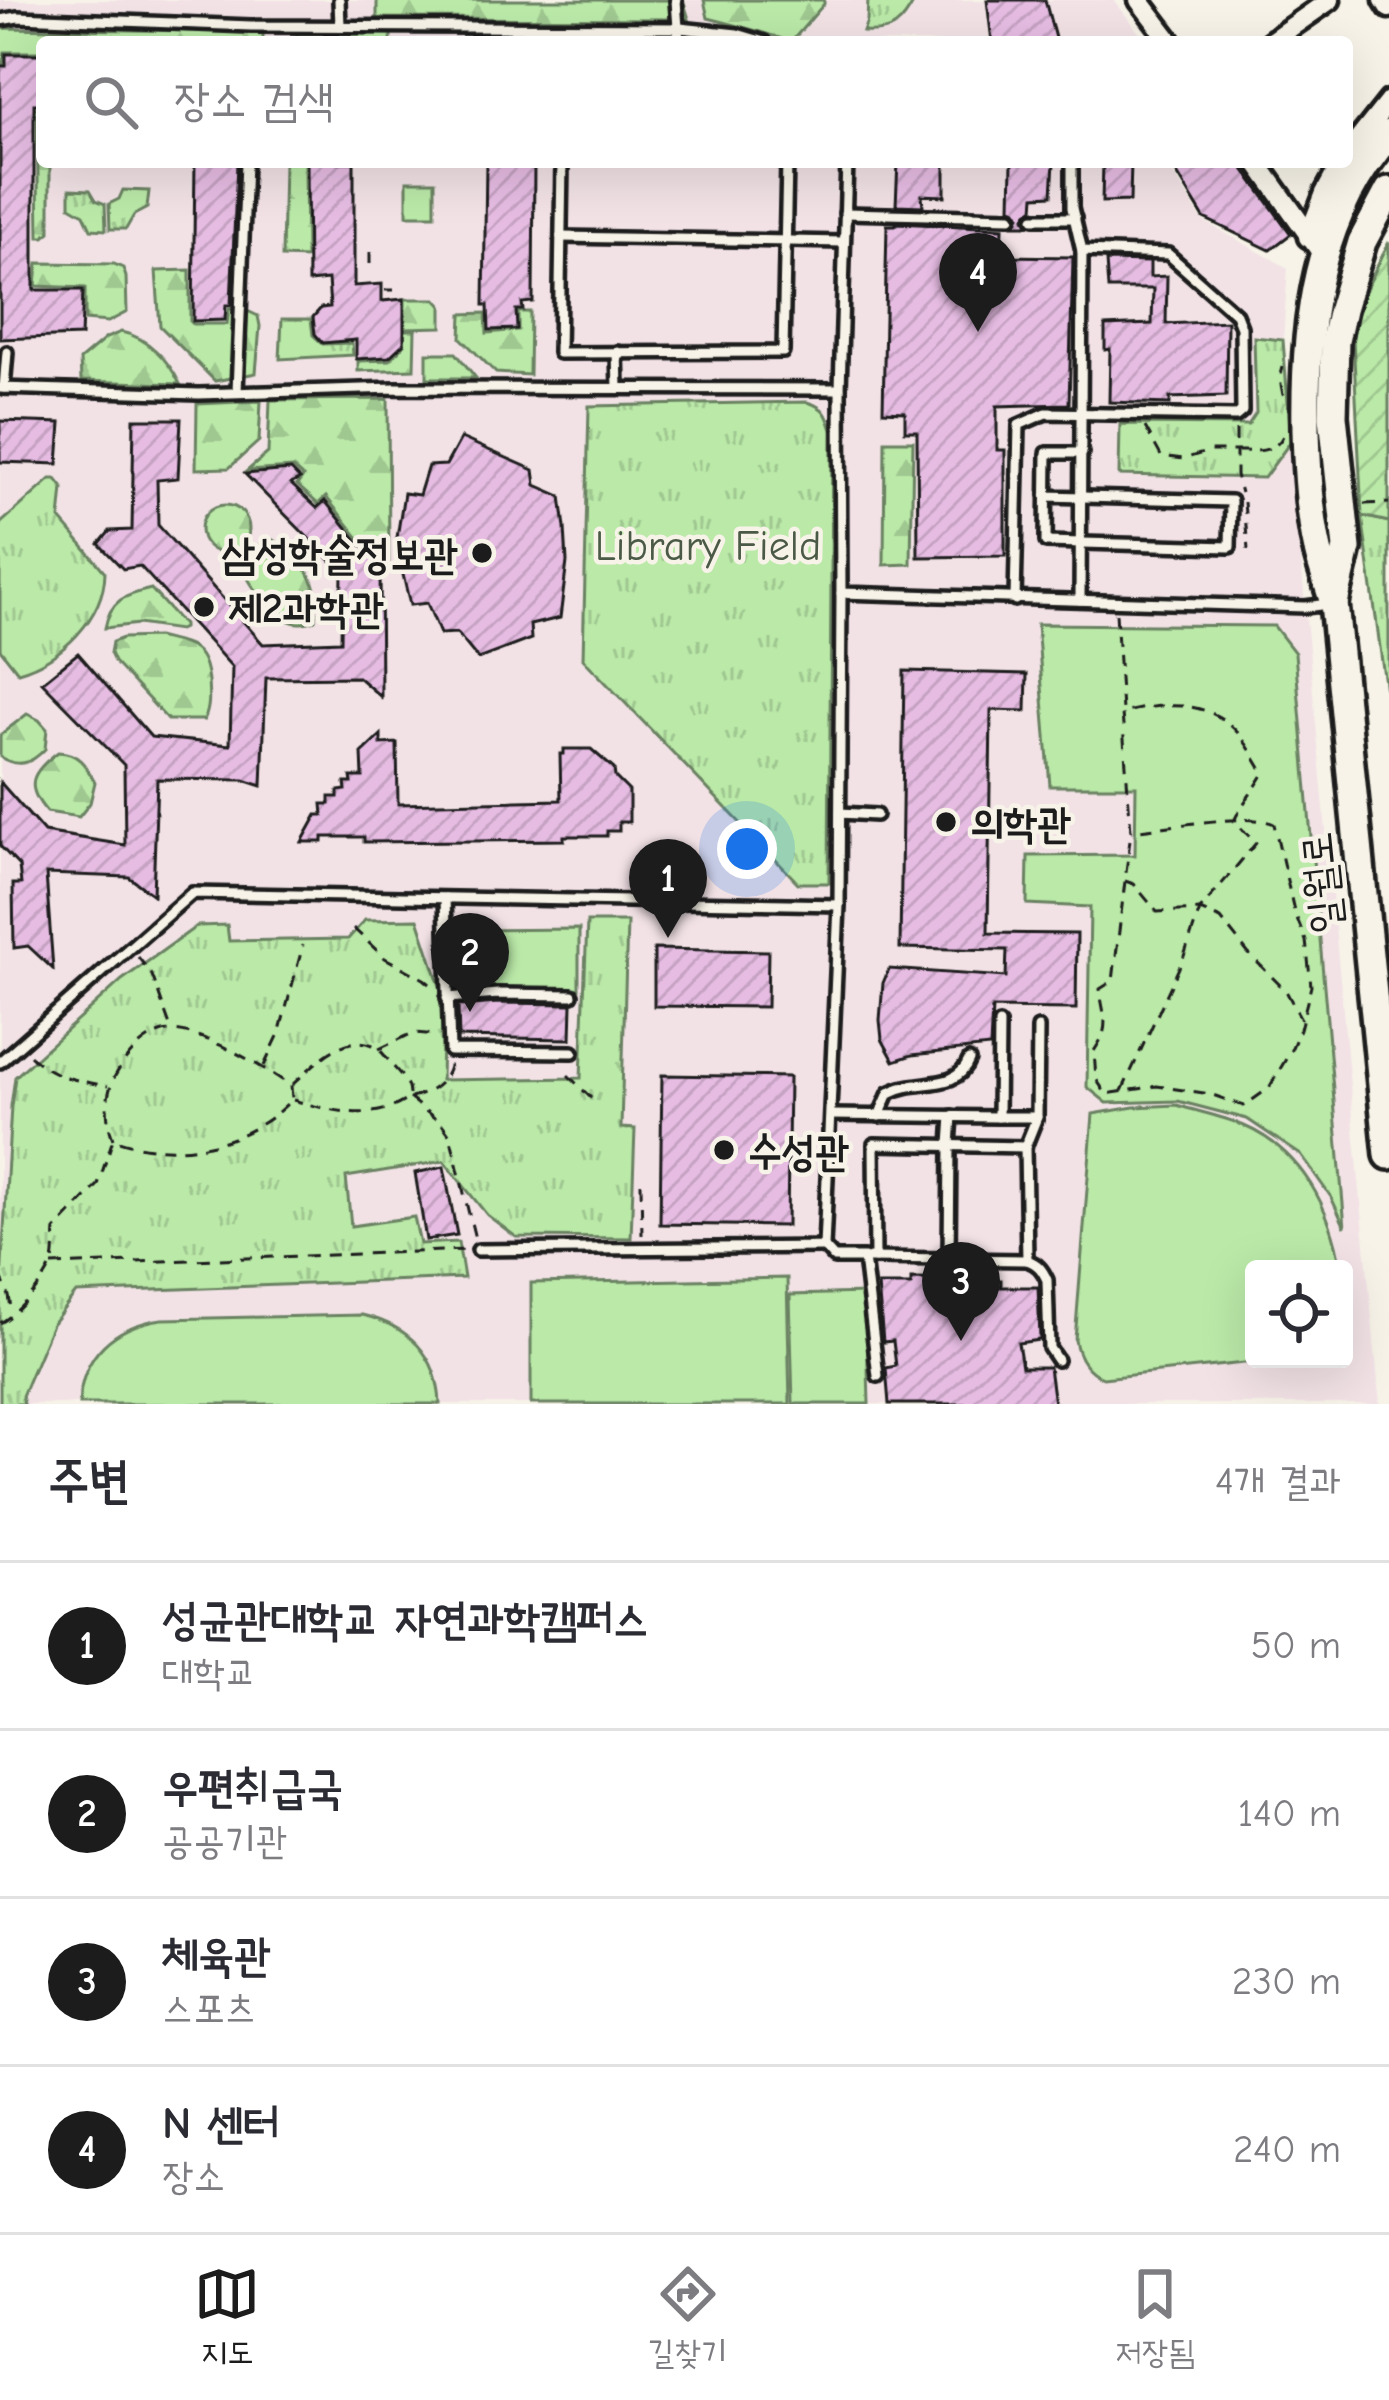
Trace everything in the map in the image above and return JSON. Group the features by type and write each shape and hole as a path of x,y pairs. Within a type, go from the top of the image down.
{"street":[{"path":"1139,0 1166,36"},
{"path":"1293,0 1305,17"},
{"path":"1384,0 1389,8"},
{"path":"1278,36 1326,1"},
{"path":"1353,146 1389,101"},
{"name":"일월로","path":"1315,246 1389,134"},
{"path":"1261,168 1315,246"},
{"name":"일월로","path":"1339,168 1325,193 1315,246 1306,456 1317,548 1334,603 1389,1155"},
{"name":"일월로","path":"1334,603 1348,548 1333,416 1336,341 1362,242 1389,191"}],"lane":[{"path":"339,0 340,26"},
{"path":"676,0 679,36"},
{"path":"0,20 680,28 744,36"},
{"path":"251,26 251,36"},
{"path":"237,392 246,168"},
{"path":"562,168 559,352 783,352 787,168"},
{"path":"847,168 840,389 839,905 824,1247 834,1258 1036,1263 1047,1280 1049,1348 1058,1360"},
{"path":"1072,168 1082,251 1080,600"},
{"path":"845,213 1011,218"},
{"path":"1034,218 1075,218"},
{"path":"561,237 844,242"},
{"path":"1015,600 1018,424 1046,413 1236,416 1242,411 1241,327 1236,314 1168,254 1082,251"},
{"path":"7,352 2,388 199,394 840,389"},
{"path":"617,352 618,388"},
{"path":"1046,496 1231,501 1230,547 1046,542 1046,496 1047,453 1082,453"},
{"path":"841,593 1305,607 1334,603"},
{"path":"840,813 876,814"},
{"path":"0,1063 192,892 839,905"},
{"path":"445,898 450,1051 572,1052"},
{"path":"447,998 572,995"},
{"path":"998,1117 999,1024"},
{"path":"1027,1260 1025,1147 1037,1117 1038,1028"},
{"path":"878,1116 889,1093 914,1083 955,1078 969,1060"},
{"path":"831,1115 1037,1117"},
{"path":"949,1258 952,1116"},
{"path":"878,1376 870,1258 874,1144 1025,1147"},
{"path":"478,1250 824,1247"}],"path":[{"path":"370,251 370,267"},
{"path":"386,290 394,290"},
{"path":"1138,416 1161,455 1183,459 1210,451 1262,452 1280,443"},
{"path":"1236,416 1236,475"},
{"path":"1362,504 1389,502"},
{"path":"1115,600 1131,831 1114,981 1100,989 1108,1021 1094,1052 1096,1078 1106,1094 1157,1086 1210,1094 1244,1106 1269,1088 1290,1052 1311,986 1306,941 1294,911 1274,824 1262,818 1131,831"},
{"path":"1122,713 1172,704 1224,719 1264,773 1234,821"},
{"path":"1122,1091 1183,959 1200,910 1256,843 1234,821"},
{"path":"1125,881 1134,884 1156,912 1200,910 1221,919 1286,991 1302,1020"},
{"path":"353,928 385,958 447,998"},
{"path":"263,1068 279,1034 303,945"},
{"path":"131,947 152,975 171,1031"},
{"path":"0,1323 21,1309 55,1258 55,1230 98,1185 113,1139 106,1124 110,1087 122,1063 139,1046 171,1031 210,1041 291,1086"},
{"path":"292,1099 334,1110 388,1110 441,1083 450,1066 450,1051 438,1035 405,1035 379,1049"},
{"path":"291,1086 338,1048 360,1042 379,1049 404,1078 409,1098"},
{"path":"20,1045 40,1066 64,1077 110,1087"},
{"path":"568,1075 596,1102"},
{"path":"113,1139 137,1148 207,1147 276,1115 292,1099 291,1086"},
{"path":"50,1264 478,1250 449,1135 409,1098"},
{"path":"641,1183 642,1250"},
{"path":"0,1274 12,1316"}],"shaded area":[{"path":"0,0 1114,0 1141,36 36,36 36,168 1170,168 1202,220 1288,268 1283,340 1380,1404 0,1404"}],"green space":[{"path":"377,0 683,0 689,19 377,18"},
{"path":"704,0 824,0 796,36 772,36 708,18"},
{"path":"868,0 915,0 895,26 863,32"},
{"path":"0,28 263,32 263,36 36,36 36,52 5,52 0,65"},
{"path":"297,30 391,32 391,36 297,36"},
{"path":"38,168 50,168 50,232 39,237"},
{"path":"284,168 305,168 306,258 282,257"},
{"path":"407,181 435,181 435,215 407,215"},
{"path":"70,189 90,190 105,204 106,230 91,229 84,214 70,206"},
{"path":"123,190 149,191 147,208 134,215 126,229 110,229 109,204"},
{"path":"1389,242 1389,522 1362,516 1352,318"},
{"path":"38,263 123,268 127,312 108,322 85,320 85,288 36,286"},
{"path":"190,270 193,324 227,324 229,309 241,308 258,316 256,373 215,381 160,326 156,271"},
{"path":"405,299 436,299 442,306 442,327 405,328"},
{"path":"518,312 530,312 529,375 496,373 461,338 462,314 486,313 487,333 518,330"},
{"path":"282,319 311,319 313,335 323,344 352,343 353,355 280,359"},
{"path":"405,330 415,330 414,369 358,371 358,361 390,360 404,345"},
{"path":"121,332 156,351 180,384 81,381 80,360"},
{"path":"1254,337 1283,340 1291,441 1264,478 1119,475 1120,424 1248,425 1256,413"},
{"path":"427,353 456,353 476,378 427,378"},
{"path":"388,399 389,562 379,563 326,497 318,504 297,485 303,477 293,468 247,471 268,453 270,400"},
{"path":"261,401 259,441 229,468 196,469 197,404"},
{"name":"Library Field","path":"807,402 824,412 832,430 829,883 798,883 583,659 589,406"},
{"path":"885,441 913,441 911,564 884,565"},
{"path":"51,479 63,488 60,519 105,572 103,589 77,635 50,658 18,672 0,649 0,524"},
{"path":"225,505 242,512 249,529 242,546 225,553 208,546 201,529 208,512"},
{"path":"1362,516 1389,522 1389,713"},
{"path":"268,538 290,552 313,581 315,620 298,623 282,617 250,581 246,564"},
{"path":"151,589 183,628 138,624 105,628 120,600"},
{"path":"1037,624 1274,626 1295,653 1345,1227 1331,1197 1301,1155 1247,1119 1178,1101 1107,1103 1087,1087 1090,907 1027,904 1028,856 1135,855 1136,786 1050,786"},
{"path":"157,637 186,645 203,660 209,697 204,720 168,720 114,662 112,642"},
{"path":"27,714 47,729 45,749 24,763 0,757 0,735"},
{"path":"58,752 81,761 95,782 90,803 79,817 47,812 35,794 37,773"},
{"path":"418,919 443,995 441,1080 581,1078 587,922 627,922 621,1128 635,1129 631,1238 516,1237 487,1215 444,1161 346,1177 351,1226 414,1217 420,1244 458,1242 464,1278 76,1293 52,1324 22,1396 24,1404 0,1404 0,1300 15,1077 122,980 197,926 227,925 229,941 348,939 365,920"},
{"path":"579,929 579,989 472,988 473,930"},
{"path":"1177,1105 1242,1125 1281,1149 1321,1203 1339,1260 1245,1260 1245,1363 1103,1378 1078,1353 1075,1340 1093,1114"},
{"path":"787,1278 790,1404 531,1404 531,1283"},
{"path":"866,1293 869,1404 793,1404 790,1295"},
{"path":"362,1315 394,1327 418,1345 434,1371 440,1404 79,1404 94,1357 129,1328 162,1319"}],"building":[{"path":"987,0 1045,0 1054,36 991,36"},
{"path":"6,54 36,54 34,290 83,290 81,336 0,339 0,66 6,66"},
{"path":"195,168 237,168 231,305 226,305 225,320 193,321"},
{"path":"307,168 354,168 354,286 382,284 382,301 404,299 404,343 389,357 356,359 356,340 323,343 315,334 313,317 321,308 330,307 328,280 308,282"},
{"path":"486,168 534,168 533,302 522,303 523,310 516,310 517,329 489,330 488,305 484,305"},
{"path":"898,168 945,168 945,196 922,195 923,206 896,205"},
{"path":"1012,168 1054,168 1052,195 1035,196 1034,209 1025,217 1028,225 1014,225 1020,216 1011,208"},
{"path":"1103,168 1131,168 1130,201 1102,202"},
{"path":"1174,168 1243,168 1291,234 1270,250 1204,218"},
{"path":"887,225 1003,228 1002,256 1073,257 1069,404 997,406 997,450 1005,450 1005,556 918,557 917,431 905,431 905,412 883,411"},
{"path":"1106,261 1150,262 1150,277 1167,276 1166,324 1227,321 1226,396 1170,398 1170,404 1109,402 1110,349 1105,350 1105,326 1152,324 1153,289 1108,289"},
{"path":"134,419 181,419 178,478 157,480 158,525 263,644 341,641 342,572 245,474 291,470 300,479 291,484 317,508 325,501 380,568 381,697 358,677 266,678 262,786 244,780 157,779 153,895 129,877 46,874 53,969 28,946 14,948 13,884 21,884 19,866 0,846 0,782 44,832 125,845 124,765 42,682 78,653 151,737 230,745 232,667 140,566 123,569 99,544 110,531 132,530"},
{"path":"0,421 61,423 58,464 0,462"},
{"name":"삼성학술정보관","path":"461,438 534,470 536,485 561,496 565,528 567,562 560,618 530,625 531,639 478,659 457,633 440,634 427,603 410,605 396,544 404,493 419,495 428,466 446,465"},
{"name":"의학관","path":"904,671 1027,674 1026,711 991,710 988,933 1077,934 1076,1009 992,1008 990,1047 894,1061 882,1039 880,1020 889,969 1006,977 1007,950 900,948"},
{"path":"381,735 381,744 397,743 398,804 561,800 560,754 564,749 591,749 614,769 615,777 629,791 629,822 619,822 619,831 607,831 607,836 564,836 564,840 364,842 364,837 323,837 323,842 302,842 317,815 323,815 322,804 330,804 330,797 346,790 351,777 363,777 362,753"},
{"path":"654,949 768,951 767,1007 654,1006"},
{"path":"572,1004 571,1039 459,1037 458,1006"},
{"name":"수성관","path":"662,1075 789,1077 787,1226 660,1224"},
{"path":"444,1167 457,1235 426,1240 415,1173"},
{"path":"911,1279 1001,1280 1001,1287 1038,1287 1040,1340 1018,1343 1022,1367 1049,1367 1054,1404 889,1404 886,1368 896,1366 893,1341 883,1342 878,1285 911,1285"}],"place":[{"name":"N 센터","path":"978,332"},
{"name":"삼성학술정보관","path":"482,553"},
{"name":"제2과학관","path":"204,607"},
{"name":"의학관","path":"946,822"},
{"name":"성균관대학교 자연과학캠퍼스","path":"668,938"},
{"name":"우편취급국","path":"470,1012"},
{"name":"수성관","path":"724,1150"},
{"name":"체육관","path":"961,1341"}]}
